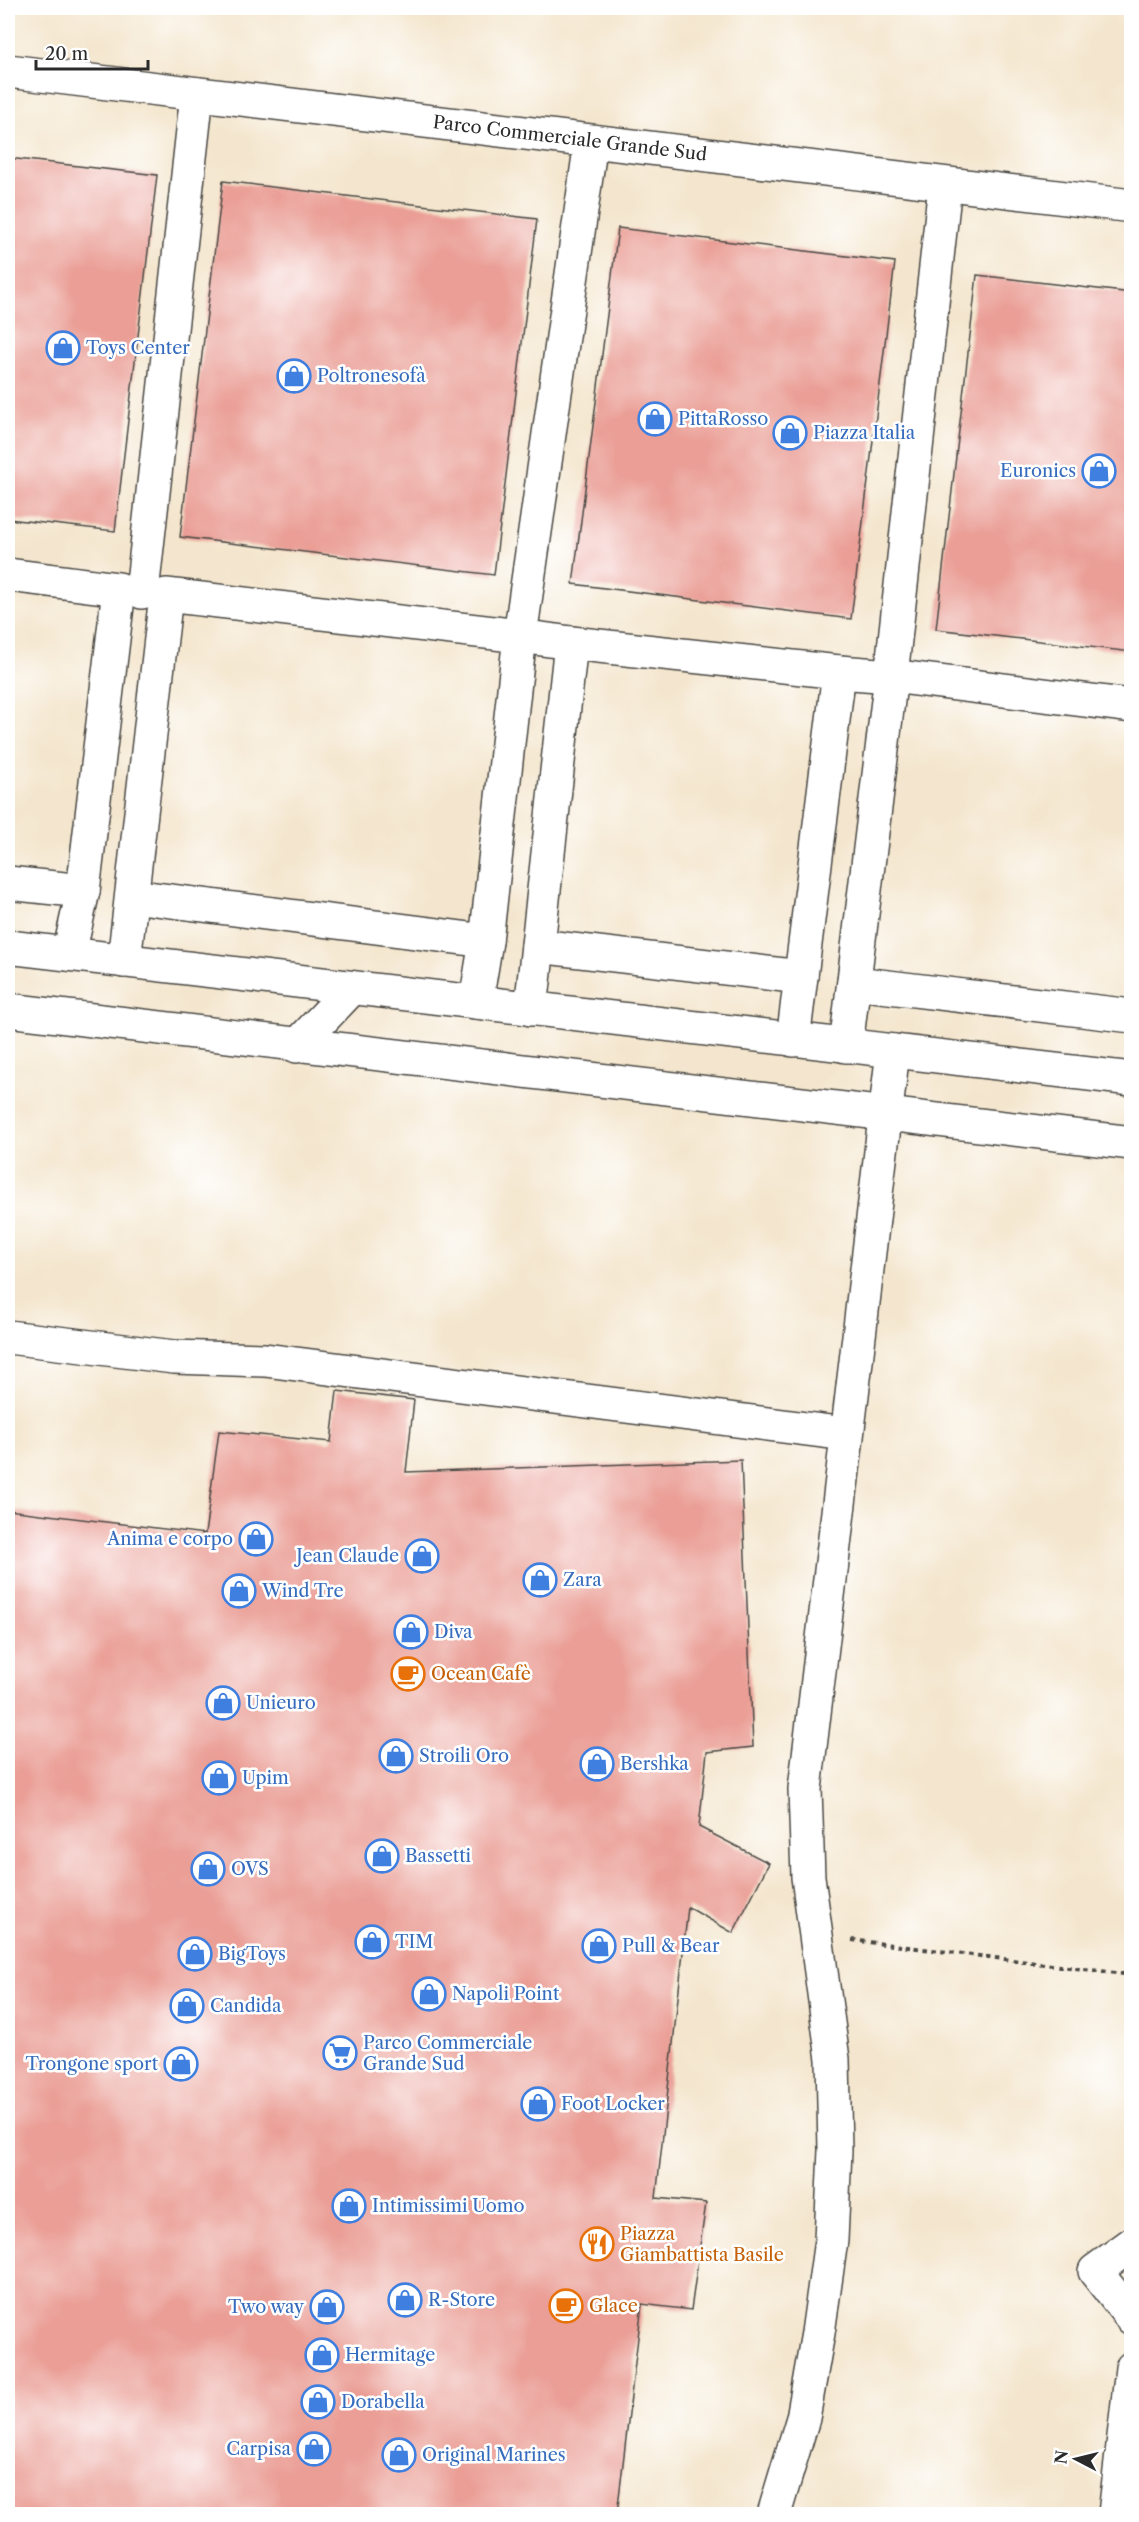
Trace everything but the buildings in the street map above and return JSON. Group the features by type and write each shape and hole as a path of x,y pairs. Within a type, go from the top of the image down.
{"street":[{"name":"Parco Commerciale Grande Sud","path":"8,72 1131,206"},
{"path":"124,961 132,896 142,592 197,94"},
{"path":"476,1002 486,941 520,636 591,142"},
{"path":"846,1046 891,676 945,185"},
{"path":"8,575 571,643 891,676 1131,706"},
{"path":"69,954 142,592"},
{"path":"531,1009 571,643"},
{"path":"794,1040 839,672"},
{"path":"8,883 83,891"},
{"path":"132,896 486,941"},
{"path":"538,946 801,977"},
{"path":"8,947 1131,1079"},
{"path":"855,983 1131,1016"},
{"path":"297,1046 352,988"},
{"path":"8,1010 885,1116 1131,1143"},
{"path":"774,2514 803,2418 831,2240 835,2150 833,2059 808,1877 805,1789 893,1051"},
{"path":"8,1337 174,1357 265,1360 846,1434"},
{"path":"1131,2244 1095,2271 1131,2318"},
{"path":"1115,2514 1131,2368"}],"path":[{"path":"816,1936 1131,1975"}],"place":[{"name":"Toys Center","path":"63,348"},
{"name":"Poltronesofà","path":"294,376"},
{"name":"PittaRosso","path":"655,419"},
{"name":"Piazza Italia","path":"790,433"},
{"name":"Euronics","path":"1099,471"},
{"name":"Anima e corpo","path":"256,1539"},
{"name":"Jean Claude","path":"422,1556"},
{"name":"Zara","path":"540,1580"},
{"name":"Wind Tre","path":"239,1591"},
{"name":"Diva","path":"411,1632"},
{"name":"Ocean Cafè","path":"408,1674"},
{"name":"Unieuro","path":"223,1703"},
{"name":"Stroili Oro","path":"396,1756"},
{"name":"Bershka","path":"597,1764"},
{"name":"Upim","path":"219,1778"},
{"name":"Bassetti","path":"382,1856"},
{"name":"OVS","path":"208,1869"},
{"name":"TIM","path":"372,1942"},
{"name":"Pull & Bear","path":"599,1946"},
{"name":"BigToys","path":"195,1954"},
{"name":"Napoli Point","path":"429,1994"},
{"name":"Candida","path":"187,2006"},
{"name":"Parco Commerciale Grande Sud","path":"340,2053"},
{"name":"Trongone sport","path":"181,2064"},
{"name":"Foot Locker","path":"538,2104"},
{"name":"Intimissimi Uomo","path":"349,2206"},
{"name":"Piazza Giambattista Basile","path":"597,2244"},
{"name":"R-Store","path":"405,2300"},
{"name":"Glace","path":"566,2306"},
{"name":"Two way","path":"327,2307"},
{"name":"Hermitage","path":"322,2355"},
{"name":"Dorabella","path":"318,2402"},
{"name":"Carpisa","path":"314,2449"},
{"name":"Original Marines","path":"399,2455"}]}
